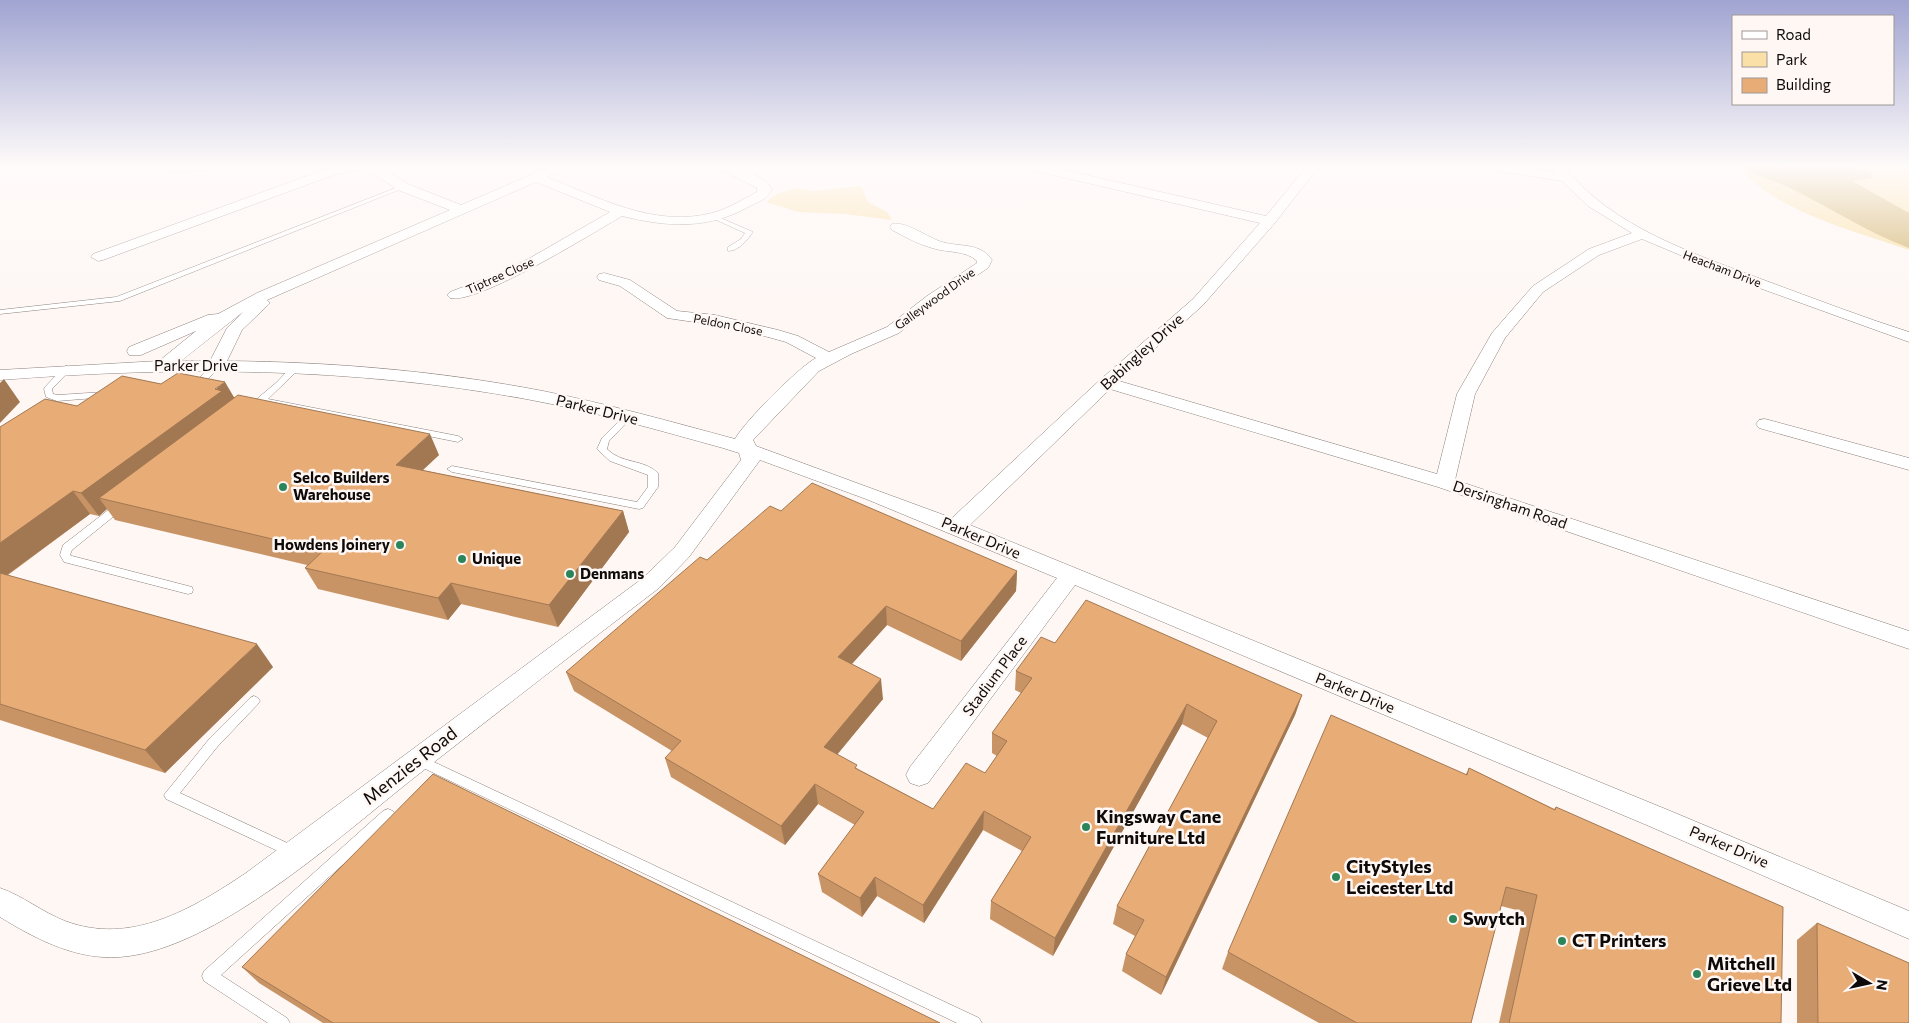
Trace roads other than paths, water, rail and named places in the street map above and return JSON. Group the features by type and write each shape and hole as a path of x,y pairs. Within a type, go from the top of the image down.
{"street":[{"path":"98,257 212,213"},
{"path":"135,351 230,311 257,297 280,290 455,213"},
{"name":"Tiptree Close","path":"455,295 528,265 617,213"},
{"path":"633,213 668,222 701,220 724,213"},
{"path":"1230,213 1269,222"},
{"name":"Babingley Drive","path":"956,526 1107,383 1198,302 1276,213"},
{"name":"Heacham Drive","path":"1608,213 1643,234 1678,251 1855,320 1909,337"},
{"name":"Galleywood Drive","path":"746,449 744,439 796,383 828,358 893,330 938,294 983,265 984,260 981,254 970,250 937,245 896,227"},
{"path":"1445,484 1466,394 1498,336 1538,289 1594,252 1643,234"},
{"name":"Peldon Close","path":"604,277 625,283 673,316 716,320 772,333 792,339 828,358"},
{"path":"216,365 235,328 258,306 280,290"},
{"path":"165,365 230,311"},
{"name":"Parker Drive","path":"0,374 67,369 216,365 295,368 453,382 531,394 628,417 746,449 956,526 1070,576 1751,856 1909,925"},
{"name":"Dersingham Road","path":"1107,383 1445,484 1909,640"},
{"path":"1765,424 1909,464"},
{"name":"Menzies Road","path":"0,901 50,931 100,944 129,942 160,935 192,922 221,907 296,854 651,582 682,552 746,468 751,460 746,449"},
{"name":"Stadium Place","path":"919,775 1070,576"}],"lane":[{"path":"0,312 117,299 337,213"},
{"path":"714,217 749,232 744,240 731,249"},
{"path":"188,388 196,387 216,365"},
{"path":"295,368 280,384 257,403 458,439"},
{"path":"67,369 48,389 49,395 54,402 114,394"},
{"path":"452,469 639,506 651,491 655,480 653,473 645,468 608,458 602,449 605,440 628,417"},
{"path":"129,499 71,544 65,555 68,559 188,590"},
{"path":"254,701 214,742 171,795 296,854"},
{"path":"418,760 974,1023"},
{"path":"282,1023 208,976 388,815"}],"place":[{"name":"Selco Builders Warehouse","path":"283,487"},
{"name":"Howdens Joinery","path":"400,545"},
{"name":"Unique","path":"462,559"},
{"name":"Denmans","path":"570,574"},
{"name":"Kingsway Cane Furniture Ltd","path":"1086,827"},
{"name":"CityStyles Leicester Ltd","path":"1336,877"},
{"name":"Swytch","path":"1453,919"},
{"name":"CT Printers","path":"1562,941"},
{"name":"Mitchell Grieve Ltd","path":"1697,974"}]}
